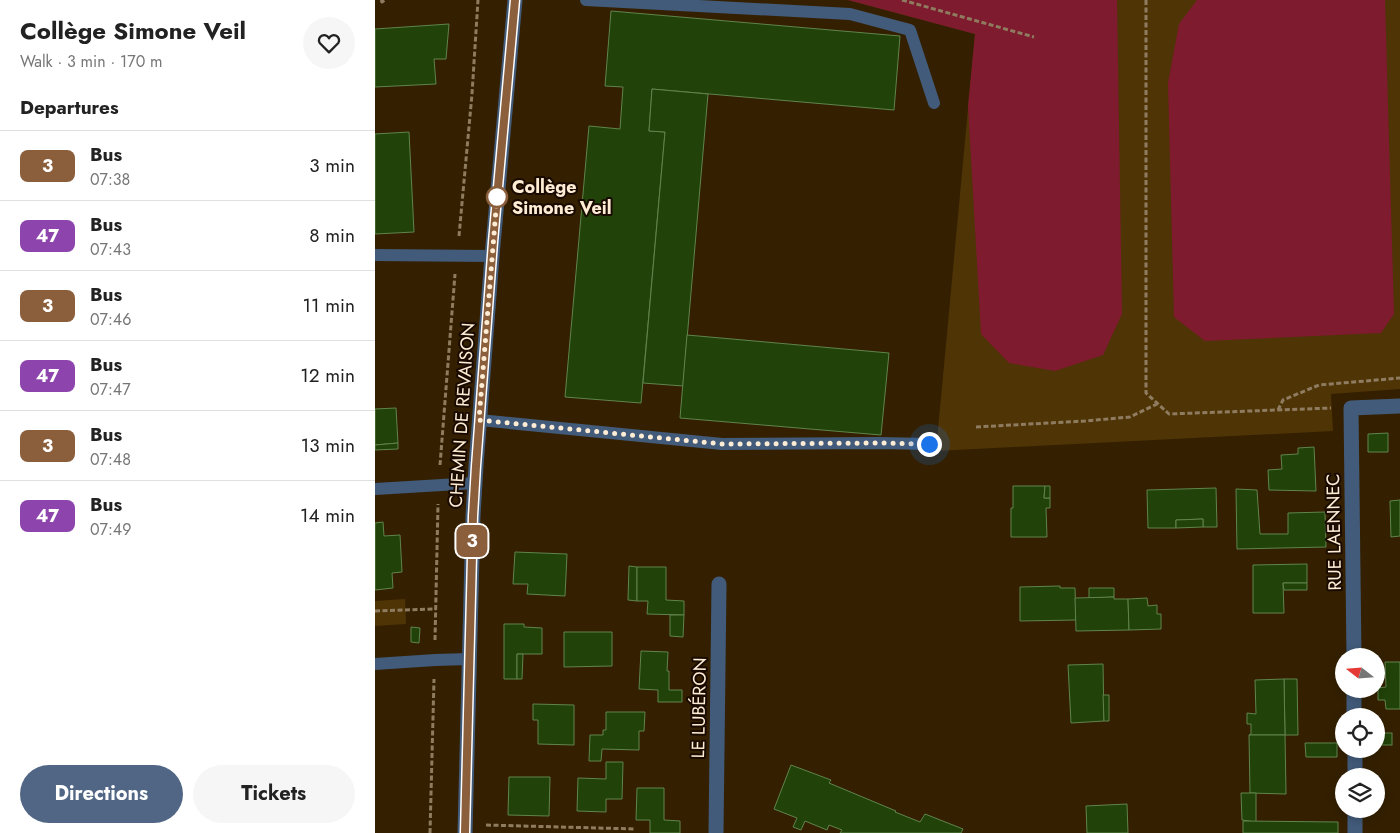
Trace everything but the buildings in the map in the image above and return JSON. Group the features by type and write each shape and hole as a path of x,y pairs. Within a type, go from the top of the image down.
{"street":[{"name":"CHEMIN DE REVAISON","path":"465,829 475,483 492,256 515,0"},
{"path":"1351,408 1400,406"},
{"name":"RUE LAENNEC","path":"1351,408 1354,648"},
{"name":"LE LUBÉRON","path":"716,833 719,584"},
{"path":"1355,818 1355,833"}],"lane":[{"path":"585,0 850,14 910,30 934,103"},
{"path":"375,255 492,256"},
{"path":"479,420 722,444 929,444"},
{"path":"375,489 475,483"},
{"path":"375,664 469,659"}],"path":[{"path":"381,0 383,2 385,0"},
{"path":"431,833 439,485 472,94 478,0"},
{"path":"902,0 1034,37"},
{"path":"1146,0 1146,393 1169,414 1351,408"},
{"path":"1278,410 1283,400 1319,385 1400,378"},
{"path":"976,427 1130,417 1157,404"},
{"path":"375,611 436,609"},
{"path":"465,829 635,829"}],"shaded area":[{"path":"848,0 1400,0 1400,389 1331,394 1333,431 936,451 975,34"},
{"path":"848,0 1117,0 1122,314 1103,355 1055,371 1009,363 981,334 968,106 975,34"},
{"path":"1197,0 1385,0 1394,314 1381,333 1205,341 1174,317 1168,83 1179,24"},
{"path":"405,599 406,624 375,626 375,601"}],"bus line":[{"name":"3","path":"465,833 473,516 476,466 515,0"}],"place":[{"name":"Collège Simone Veil","path":"497,197"}],"route":[{"path":"497,197 479,420 722,444 929,444"}]}
